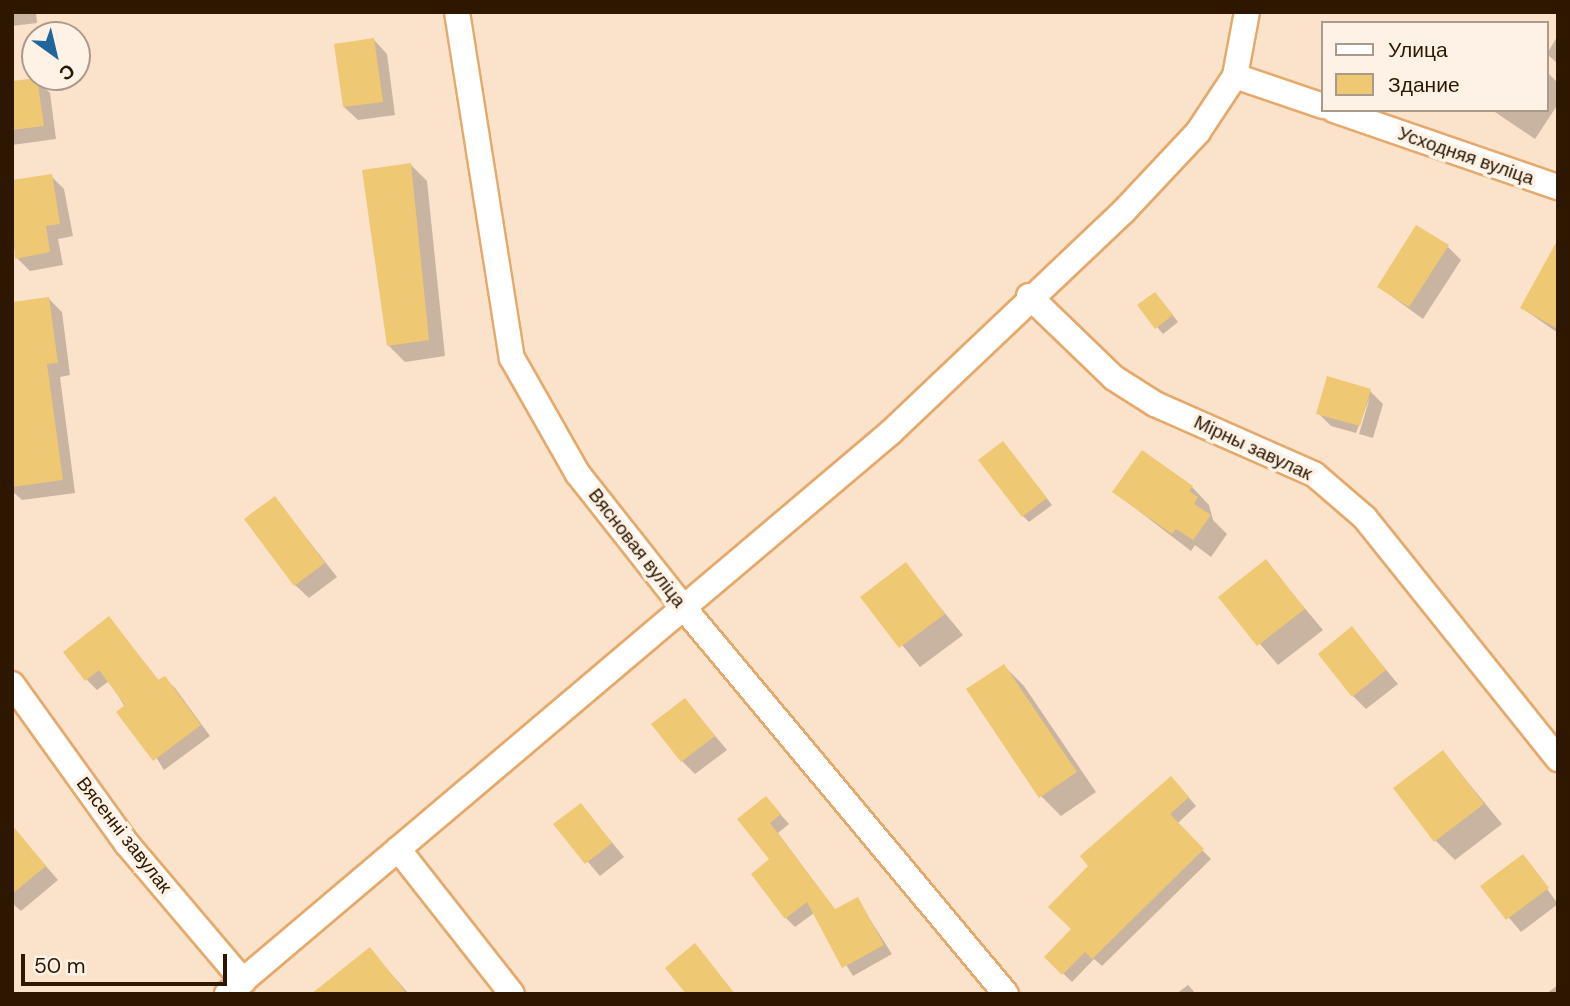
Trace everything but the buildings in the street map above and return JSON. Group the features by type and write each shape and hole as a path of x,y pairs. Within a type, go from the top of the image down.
{"street":[{"name":"Вясновая вуліца","path":"457,12 512,358 578,474 683,607 1006,994"},
{"path":"235,988 891,432 1029,296 1123,212 1198,132 1235,76 1247,12"},
{"path":"1235,76 1322,106"},
{"name":"Усходняя вуліца","path":"1340,112 1558,187"},
{"name":"Мірны завулак","path":"1029,296 1114,378 1155,404 1314,474 1365,518 1558,759"},
{"name":"Вясенні завулак","path":"12,684 235,988"},
{"path":"398,849 512,994"}]}
